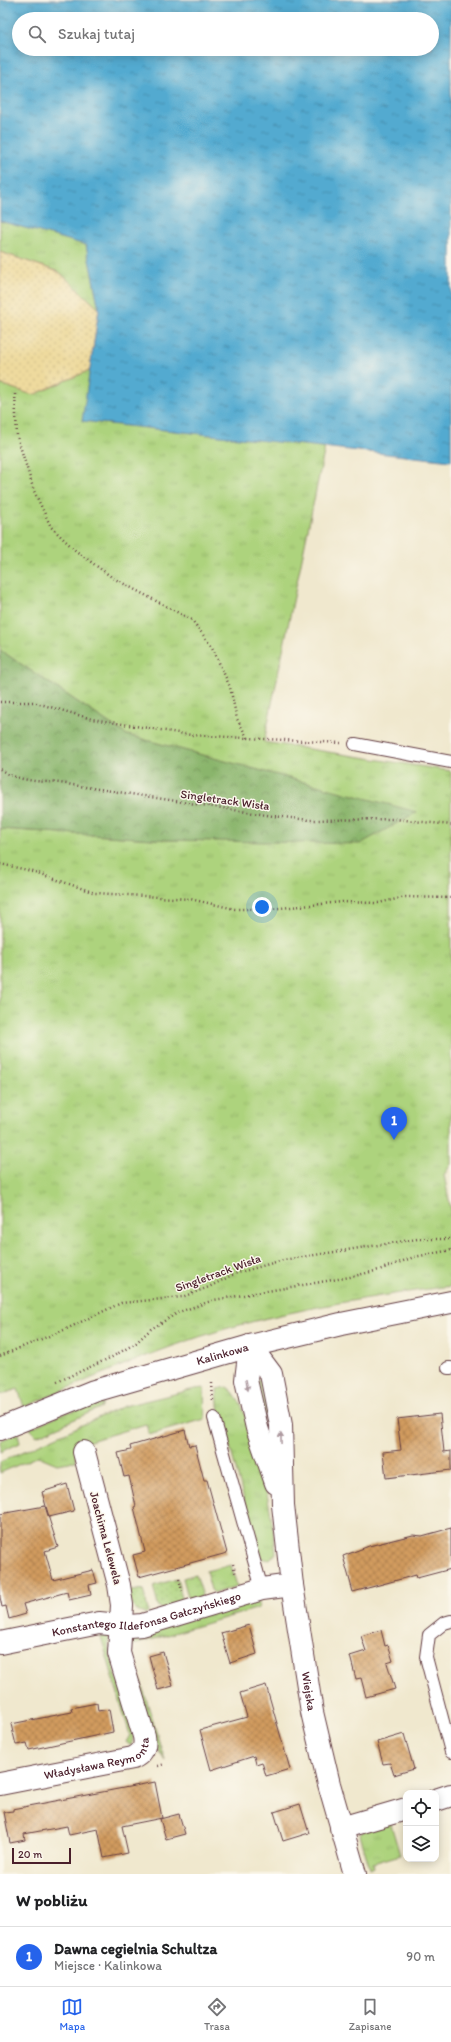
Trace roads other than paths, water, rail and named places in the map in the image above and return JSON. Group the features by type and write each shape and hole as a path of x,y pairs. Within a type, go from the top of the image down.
{"street":[{"name":"Kalinkowa","path":"0,1430 94,1391 250,1346 341,1324 451,1302"},
{"name":"Wiejska","path":"250,1346 246,1380 258,1428 283,1504 292,1585 314,1722 341,1828 355,1874"},
{"name":"Joachima Lelewela","path":"84,1452 119,1585 122,1605 120,1625"},
{"name":"Konstantego Ildefonsa Gałczyńskiego","path":"0,1643 99,1623 129,1626 142,1624 262,1589 292,1585"},
{"name":"Władysława Reymonta","path":"0,1784 133,1758 143,1750 144,1736 119,1653 120,1625"},
{"path":"439,1799 451,1795"},
{"path":"341,1828 403,1810"}],"lane":[{"path":"355,744 451,762"},
{"path":"214,1418 262,1589"},
{"path":"451,1621 444,1623 429,1635 426,1657 451,1752"}],"water":[{"path":"0,0 451,0 451,461 82,421 99,309 86,245 0,221"}],"place":[{"name":"Dawna cegielnia Schultza","path":"394,1140"}]}
